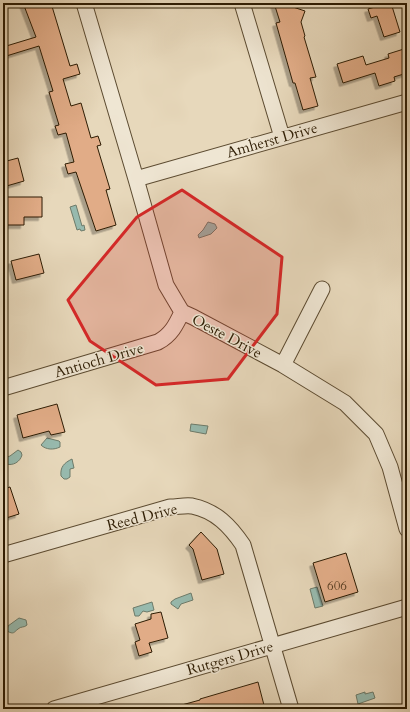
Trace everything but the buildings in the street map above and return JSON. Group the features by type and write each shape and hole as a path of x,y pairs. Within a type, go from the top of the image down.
{"street":[{"name":"Oeste Drive","path":"84,3 166,285 182,312 283,365 345,403 376,434 390,467 407,529"},
{"path":"242,3 282,137"},
{"name":"Amherst Drive","path":"136,179 407,102"},
{"path":"283,365 322,290"},
{"name":"Antioch Drive","path":"3,388 158,342 166,338 175,328 182,312"},
{"name":"Reed Drive","path":"3,555 170,507 191,506 211,512 226,524 243,545 291,709"},
{"name":"Rutgers Drive","path":"54,709 407,607"}],"highlighted area":[{"path":"182,190 282,257 277,314 228,379 156,385 90,341 68,300 137,217"}],"water":[{"path":"76,205 82,226 84,225 85,230 77,230 70,207"},
{"path":"208,222 215,224 217,228 211,234 199,238 198,235"},
{"path":"191,424 208,426 206,434 190,431"},
{"path":"47,438 59,441 60,447 50,449 43,447 41,445"},
{"path":"18,450 22,455 18,461 14,464 6,464 4,462 5,458"},
{"path":"72,459 74,468 70,469 70,477 64,479 61,476 62,468"},
{"path":"317,587 323,606 315,608 310,589"},
{"path":"191,593 193,600 181,604 178,609 171,604 171,602 175,599"},
{"path":"152,602 154,610 147,612 143,611 139,616 135,616 133,608"},
{"path":"19,618 26,620 27,625 19,628 14,633 7,631 8,626"},
{"path":"365,692 365,694 373,692 375,698 358,704 356,695"}]}
